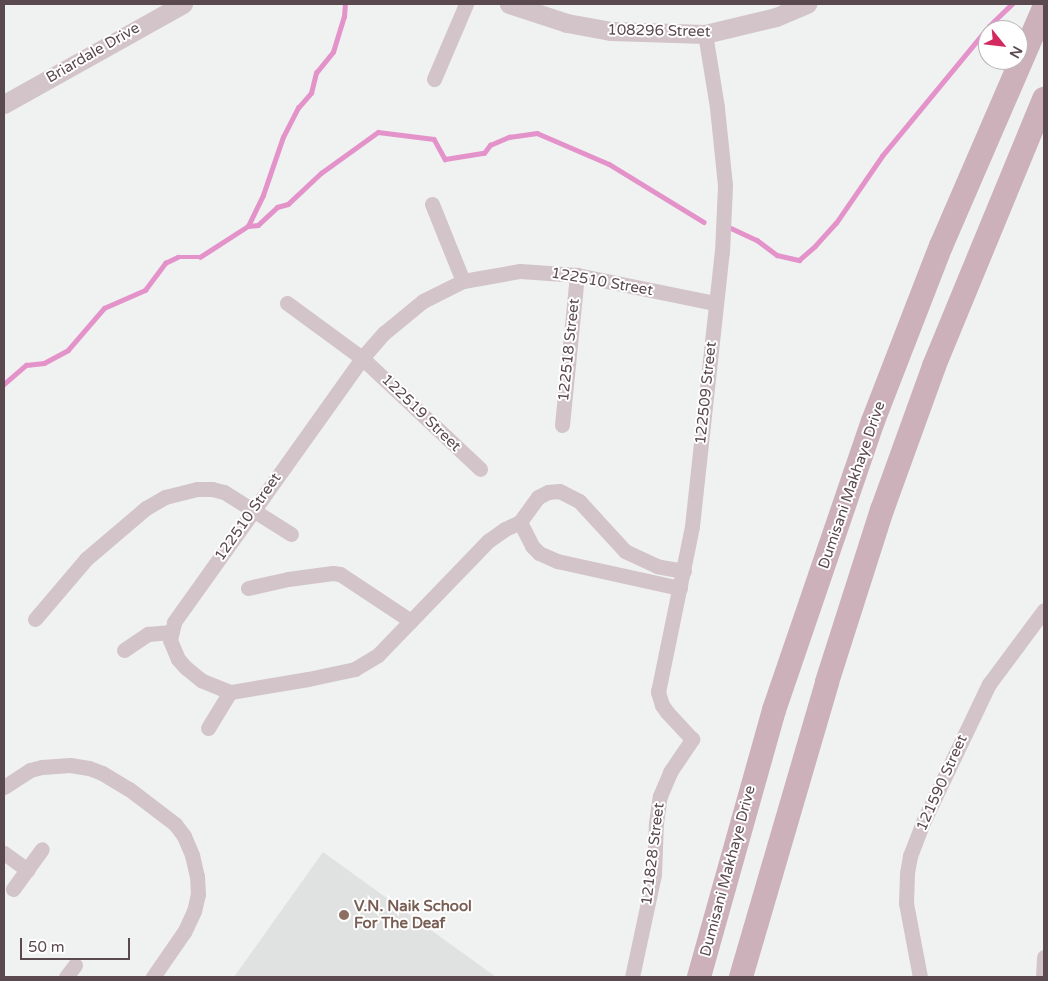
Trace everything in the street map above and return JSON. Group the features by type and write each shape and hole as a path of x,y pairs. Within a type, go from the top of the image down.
{"main road":[{"name":"Dumisani Makhaye Drive","path":"699,977 774,710 873,421 963,194 1044,8"},
{"path":"741,977 841,638 882,510 934,366 1044,99"}],"street":[{"name":"Briardale Drive","path":"4,104 183,4"},
{"path":"434,79 466,4"},
{"name":"108296 Street","path":"509,4 568,23 612,31 705,34 776,17 808,4"},
{"name":"122509 Street","path":"692,738 667,712 662,705 658,692 692,526 722,252 726,185 717,107 705,34"},
{"path":"432,204 463,281"},
{"name":"122510 Street","path":"172,632 174,622 362,358 384,333 423,301 463,281 520,271 577,275 715,303"},
{"name":"122518 Street","path":"562,425 577,275"},
{"name":"122519 Street","path":"288,303 362,358 480,469"},
{"path":"34,619 86,559 123,526 146,508 165,497 197,488 212,488 224,492 291,534"},
{"path":"124,650 148,634 172,632 170,640 173,649 178,659 186,668 201,680 230,692 356,669 378,655 488,541 505,529 520,522 538,497 548,492 559,491 569,495 588,509 625,551 657,566 684,571"},
{"path":"520,522 532,546 539,553 556,560 680,588"},
{"path":"248,588 333,573 349,578 411,621"},
{"name":"121590 Street","path":"920,977 906,903 906,873 910,856 924,820 989,684 1044,610"},
{"path":"208,728 230,692"},
{"name":"121828 Street","path":"632,977 654,874 656,823 660,796 670,772 692,738"},
{"path":"4,787 30,770 42,767 70,765 89,768 102,772 129,789 175,824 184,836 192,855 197,876 198,894 194,911 184,932 153,977"},
{"path":"13,889 42,850"},
{"path":"4,854 27,870"},
{"path":"1044,957 1044,977"}],"shaded area":[{"name":"V.N. Naik School For The Deaf","path":"323,852 496,977 234,977"}],"waterway":[{"path":"4,384 26,365 44,363 68,350 104,308 145,290 165,263 178,257 200,257 248,226 263,195 283,137 298,108 311,93 316,73 333,52 344,17 345,4"},
{"path":"731,228 757,240 777,255 799,260 836,223 882,156 989,26 1012,4"},
{"path":"248,226 258,225 277,207 288,204 321,173 378,132 434,139 445,159 484,153 490,145 509,137 537,133 609,164 704,222"}],"place":[{"name":"V.N. Naik School For The Deaf","path":"344,915"}]}
